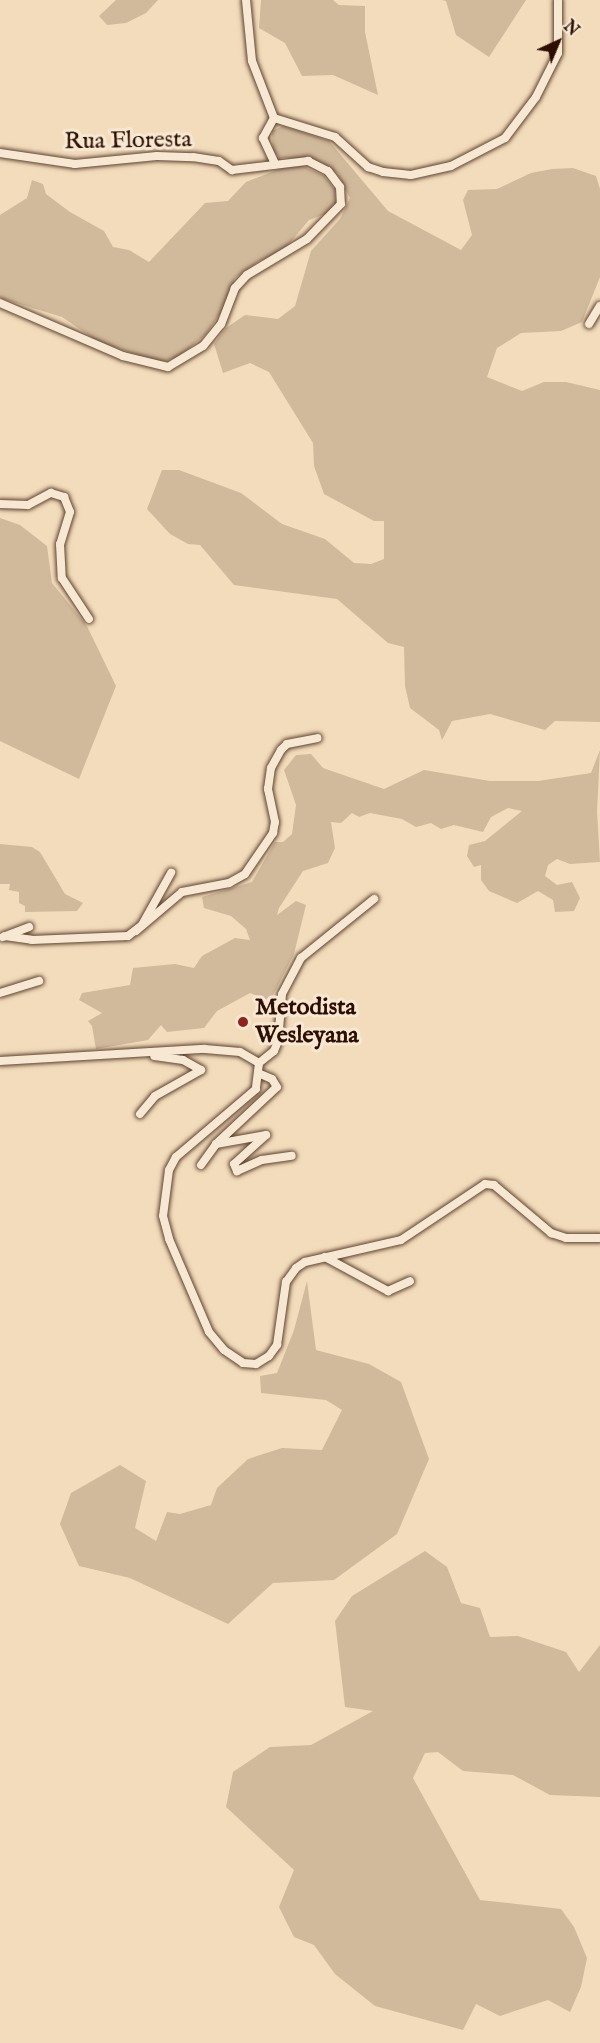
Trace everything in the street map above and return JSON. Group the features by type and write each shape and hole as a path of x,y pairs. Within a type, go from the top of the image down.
{"street":[{"path":"246,0 252,62 274,118"},
{"path":"274,118 335,137 368,167 383,172 411,175 451,166 505,138 536,97 558,53 558,0"},
{"path":"274,118 263,138 275,165"},
{"name":"Rua Floresta","path":"0,153 75,164 157,156 219,161 232,170 308,161 328,171 340,188 341,204 307,239 247,275 235,288 221,324 187,359 168,367 123,356 0,303"},
{"path":"589,324 600,306"},
{"path":"0,504 28,505 51,493 64,497 70,512 60,544 62,578 89,619"},
{"path":"1,937 32,940 117,938 136,932 182,892 228,883 245,874 273,833 268,789 272,768 281,750 317,738"},
{"path":"136,932 171,873"},
{"path":"259,1063 274,1051 278,1041 282,994 301,958 374,898"},
{"path":"1,937 29,927"},
{"path":"0,993 39,981"},
{"path":"0,1061 205,1049 240,1052 259,1063"},
{"path":"140,1114 155,1096 201,1071 183,1060 141,1054"},
{"path":"259,1063 260,1074 256,1089 176,1157 165,1194 163,1216 169,1239 209,1332 224,1350 243,1363 255,1364 269,1356 277,1344 286,1282 305,1262 401,1240 485,1184 494,1185 525,1214 551,1233 566,1238 600,1239"},
{"path":"201,1165 216,1144 278,1087 272,1079 260,1074"},
{"path":"216,1144 266,1135 234,1164 237,1171 262,1160 292,1156"},
{"path":"325,1257 388,1291 410,1281"}],"shaded area":[{"path":"116,0 158,0 146,13 126,23 107,25 99,16"},
{"path":"261,0 333,0 339,5 365,6 365,32 378,95 333,75 302,76 285,43 259,28"},
{"path":"442,0 526,0 489,57 456,35 446,1"},
{"path":"283,126 329,141 388,211 461,250 472,235 463,200 468,190 497,189 531,173 552,169 573,168 596,176 600,189 600,277 582,322 561,331 521,333 497,348 487,377 522,391 544,382 566,382 600,390 600,722 555,721 545,730 490,714 452,721 442,740 439,730 410,708 405,686 404,647 388,643 337,599 234,585 200,545 188,544 170,534 147,509 162,470 179,470 241,493 282,524 325,539 354,563 371,564 384,559 384,521 374,521 324,494 314,466 313,443 269,372 250,363 223,373 214,344 226,328 245,315 278,319 295,306 311,251 340,219 350,198 337,173 309,158 280,158 273,151 272,131"},
{"path":"303,166 324,176 335,190 336,203 328,213 309,220 283,251 259,261 235,278 225,307 205,335 178,357 161,362 140,356 97,341 62,317 0,298 0,215 27,198 32,180 43,184 46,194 70,212 104,231 113,247 129,250 149,262 205,203 228,201 246,182 282,168"},
{"path":"0,518 20,525 47,546 52,583 87,626 116,686 79,779 0,741"},
{"path":"600,750 597,811 600,862 570,864 557,859 548,865 545,876 557,885 572,882 580,898 574,911 555,912 553,900 538,891 517,903 489,891 481,880 481,865 474,867 467,856 469,845 485,841 522,811 508,808 491,817 483,832 454,825 441,829 431,823 416,827 402,819 370,813 359,817 352,813 341,823 331,822 335,848 328,863 303,871 279,908 277,915 296,901 306,905 294,954 270,1001 250,993 217,1011 204,1028 167,1032 161,1025 148,1040 96,1049 92,1026 88,1021 102,1013 79,1000 82,993 130,985 133,968 175,964 194,968 202,956 235,938 250,940 246,929 231,916 204,908 202,897 252,882 275,842 283,842 292,834 296,805 284,770 296,755 311,754 323,768 384,789 424,770 490,781 538,781 591,773"},
{"path":"0,844 32,847 40,852 65,894 83,903 77,911 25,912 25,906 19,903 19,892 9,890 10,884 0,884"},
{"path":"307,1281 316,1350 369,1364 401,1382 429,1459 397,1534 334,1580 273,1583 228,1624 130,1578 79,1566 60,1524 71,1493 120,1465 146,1481 135,1528 156,1541 167,1512 180,1514 211,1505 217,1488 248,1459 282,1448 322,1450 342,1410 326,1400 261,1393 260,1376 277,1373 294,1330"},
{"path":"425,1551 447,1567 461,1603 480,1608 490,1637 518,1636 566,1652 579,1672 600,1645 600,1797 550,1795 513,1775 463,1771 438,1752 425,1753 413,1778 480,1900 561,1909 574,1927 587,1958 581,1987 570,2012 548,2000 500,2016 476,2004 463,2030 375,2006 335,1974 314,1945 294,1937 279,1907 294,1870 226,1807 233,1772 270,1747 311,1745 373,1711 345,1707 335,1621 352,1596"}],"place":[{"name":"Metodista Wesleyana","path":"243,1022"}]}
